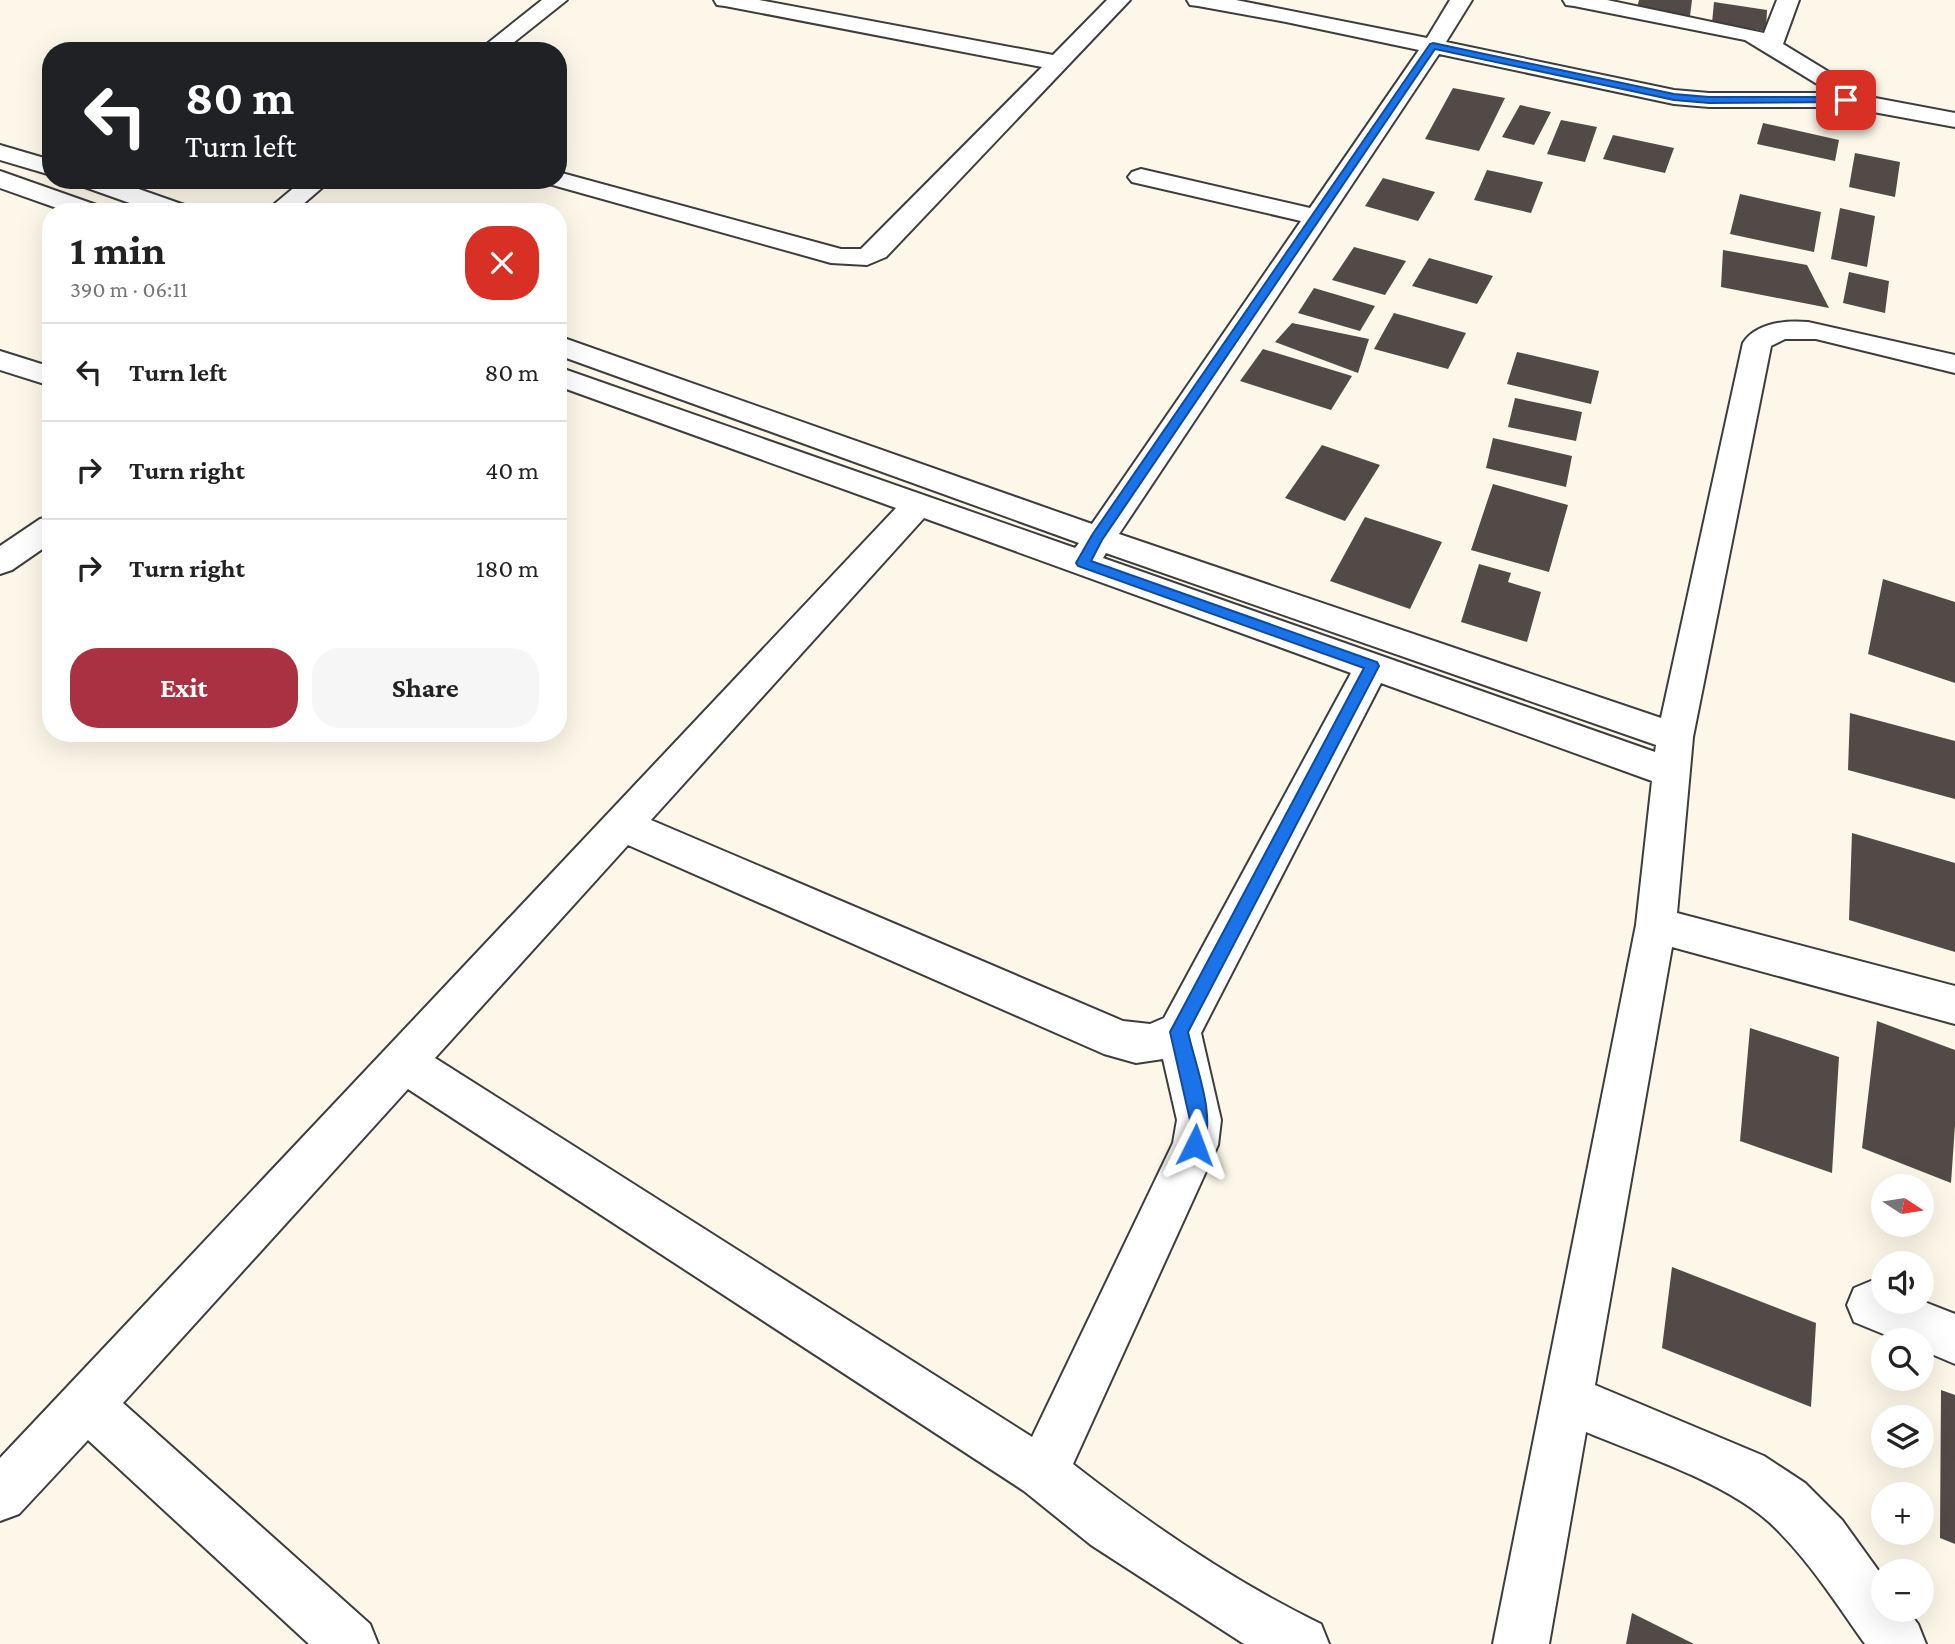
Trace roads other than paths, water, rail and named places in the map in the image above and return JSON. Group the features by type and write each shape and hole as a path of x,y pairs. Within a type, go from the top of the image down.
{"street":[{"path":"501,42 556,0"},
{"path":"725,0 758,3 1058,63"},
{"path":"567,181 840,257 867,257 877,251 1119,0"},
{"path":"1198,0 1286,15 1693,99 1830,99 1864,102 1955,120"},
{"path":"1090,550 1433,46 1461,0"},
{"path":"1574,0 1740,32 1772,45 1864,102"},
{"path":"1772,45 1788,0"},
{"path":"0,152 42,165"},
{"path":"1141,177 1315,217"},
{"path":"0,179 68,203"},
{"path":"0,204 25,188"},
{"path":"114,189 155,203"},
{"path":"290,203 307,189"},
{"path":"1521,1644 1656,925 1673,755 1757,342 1769,333 1792,328 1816,331 1955,364"},
{"path":"567,348 1090,550 1372,666 1673,755"},
{"path":"0,360 42,374"},
{"path":"567,379 919,504 1090,550 1673,755"},
{"path":"0,1495 87,1405 919,504"},
{"path":"0,562 42,533"},
{"path":"622,825 1119,1040 1140,1045 1162,1042 1179,1032 1372,666"},
{"path":"1656,925 1955,1005"},
{"path":"1042,1473 1195,1145 1199,1120 1179,1032"},
{"path":"404,1062 1042,1473 1110,1526 1269,1629 1301,1644"},
{"path":"1891,1314 1955,1339"},
{"path":"1566,1398 1746,1474 1786,1502 1823,1539 1898,1644"},
{"path":"87,1405 350,1644"}]}
